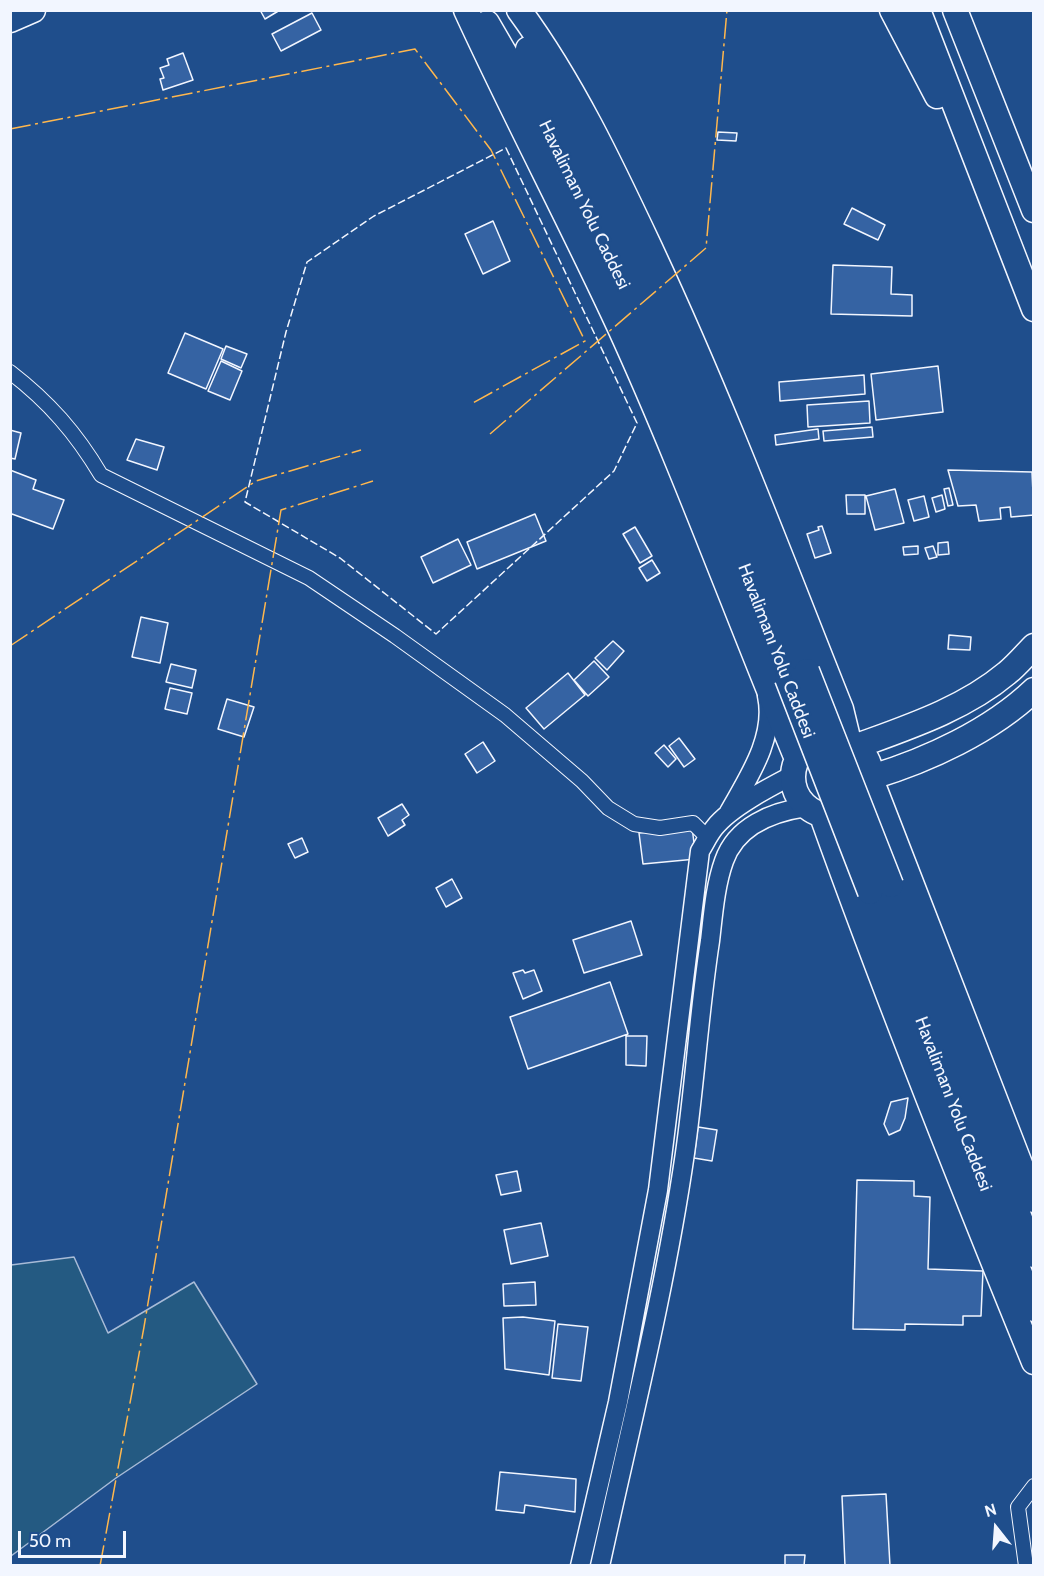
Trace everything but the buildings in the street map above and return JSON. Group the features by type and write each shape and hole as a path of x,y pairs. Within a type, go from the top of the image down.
{"highway":[{"path":"10,20 33,10"},
{"path":"466,10 495,75 619,326 661,423 786,676 796,792 814,811 865,936 936,1122 1034,1362"},
{"name":"Havalimanı Yolu Caddesi","path":"479,10 525,87 585,202 678,404 786,676 880,888 1034,1254"},
{"name":"Havalimanı Yolu Caddesi","path":"507,10 656,301 698,397 786,676"},
{"path":"519,10 544,45 581,109 659,267 722,412 853,744"},
{"path":"892,10 960,139 1017,267"},
{"path":"918,10 1034,309"},
{"path":"955,10 1034,210"},
{"path":"972,10 981,52 1034,205"},
{"path":"853,744 959,705 1008,673 1034,646"},
{"path":"872,779 970,736 1034,690"},
{"path":"795,767 808,746 824,739 841,739 853,744 868,759 872,779 1034,1200"},
{"path":"814,811 840,816 857,808 868,794 872,779"},
{"name":"Havalimanı Yolu Caddesi","path":"880,888 1034,1309"}],"street":[{"path":"10,372 50,406 87,452 100,475 309,578 505,715 582,781 608,808 634,824 660,828 693,823 708,838"},
{"path":"726,816 762,749 769,704 786,676"},
{"path":"580,1566 618,1402 658,1190 700,850 716,826 726,816 795,767"},
{"path":"600,1566 663,1286 693,1094 704,982 724,860 738,838 752,824 774,814 814,811"},
{"path":"1026,1566 1018,1507 1034,1486"}],"shaded area":[{"path":"74,1257 108,1333 194,1282 257,1384 116,1478 11,1556 11,1265"}],"fence":[{"path":"506,148 637,423 614,471 436,634 340,558 245,502 286,332 307,262 374,216 506,148"}],"power":[{"path":"490,434 706,248 727,10"},
{"path":"10,129 415,49 491,150 585,341 471,404"},
{"path":"10,646 256,481 361,450"},
{"path":"100,1566 144,1327 281,510 373,481"}]}
